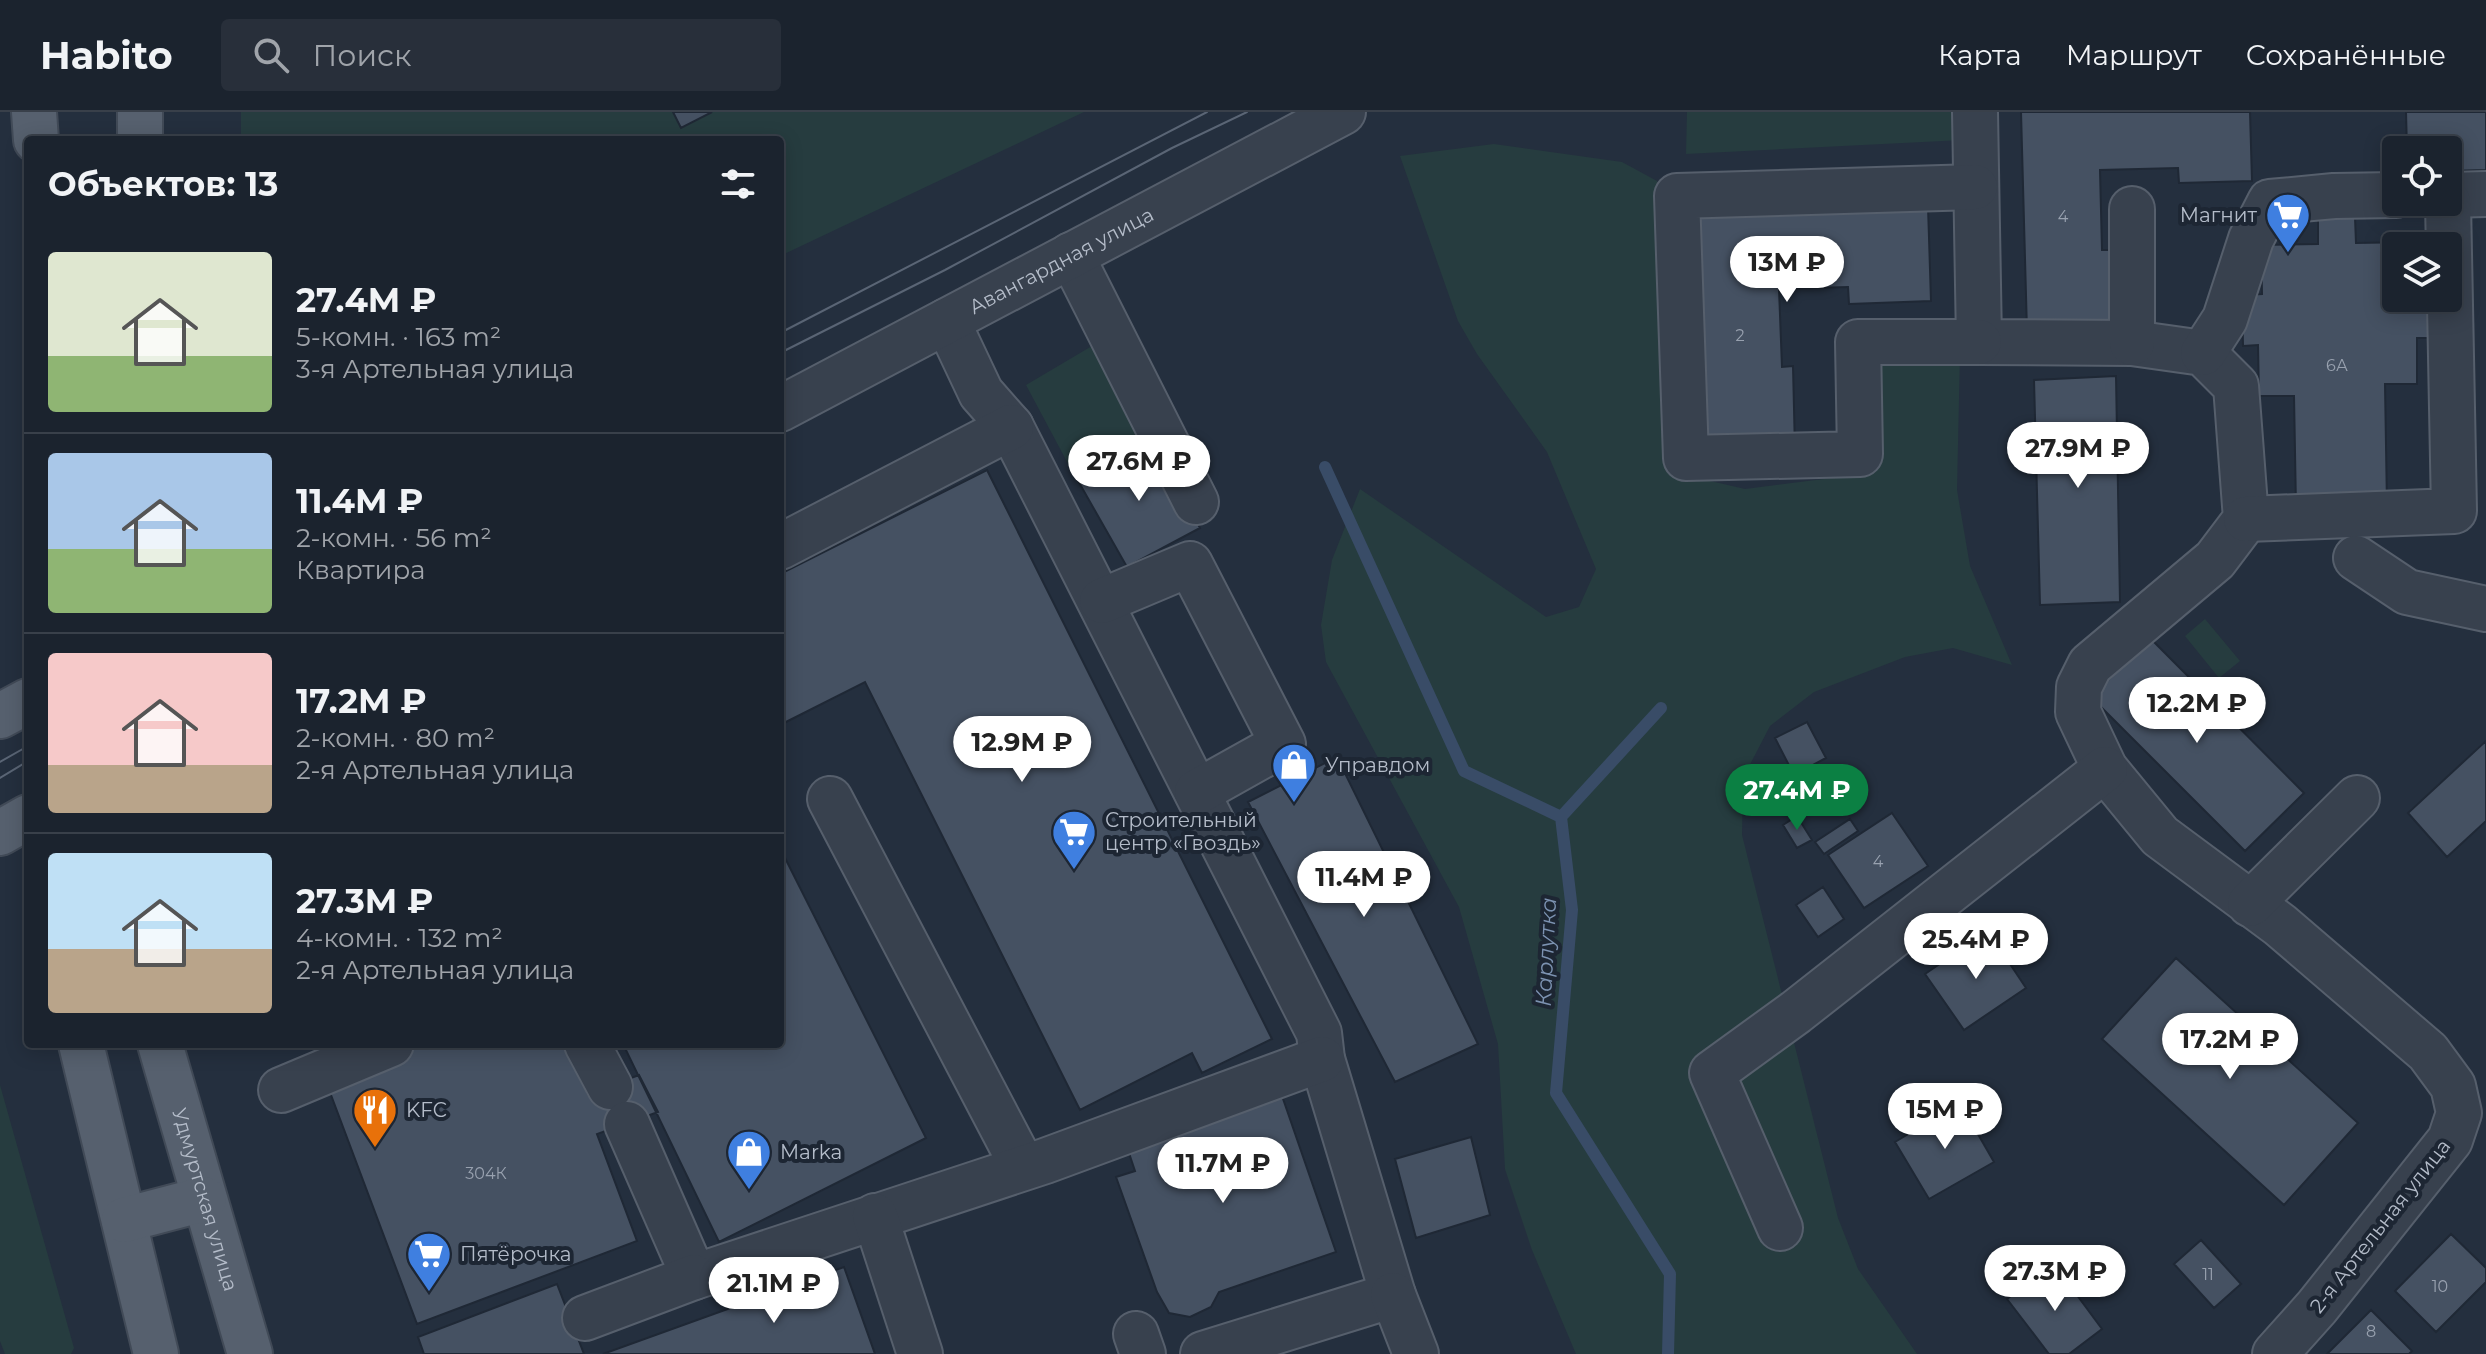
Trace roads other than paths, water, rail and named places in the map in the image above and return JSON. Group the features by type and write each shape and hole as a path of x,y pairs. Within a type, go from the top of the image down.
{"main road":[{"path":"34,112 36,136"},
{"path":"140,112 140,136"},
{"path":"0,716 24,703"},
{"path":"0,833 24,819"},
{"path":"82,1048 156,1354"},
{"name":"Удмуртская улица","path":"161,1048 250,1354"},
{"path":"124,1220 204,1199"}],"street":[{"name":"Авангардная улица","path":"784,407 1343,112"},
{"path":"1975,112 1979,342"},
{"path":"1975,187 1677,196 1686,458 1860,454 1858,342 2132,343 2203,353 2236,386 2246,519 2215,560 2090,665 2079,687 2078,712 2105,769 2160,836 2250,904 2357,798"},
{"path":"2462,195 2486,194"},
{"path":"2203,353 2225,319 2251,239 2270,202 2382,195"},
{"path":"2132,209 2132,343"},
{"path":"2246,519 2454,511 2448,216"},
{"path":"1071,255 1196,502"},
{"path":"947,321 981,393 1011,427 1102,601 1319,1033 1322,1059 1393,1295 1416,1354"},
{"path":"784,545 1011,427"},
{"path":"2356,558 2407,592 2486,609"},
{"path":"1102,601 1190,564 1283,744 1197,792"},
{"path":"1780,1228 1712,1073 1796,1012 2105,769"},
{"path":"830,799 1023,1167"},
{"name":"2-я Артельная улица","path":"2250,904 2342,977 2428,1052 2453,1086 2459,1113 2450,1140 2317,1307 2275,1354"},
{"path":"281,1090 381,1048"},
{"path":"589,1048 618,1105 694,1277"},
{"path":"585,1318 694,1277 1023,1167 1322,1059"},
{"path":"875,1216 920,1354"},
{"path":"1203,1354 1393,1295"}],"waterway":[{"name":"Карлутка","path":"1325,467 1464,771 1561,817 1572,910 1556,1093 1670,1274 1668,1354"},
{"path":"1561,817 1661,708"}],"tram line":[{"path":"784,331 1207,112"},
{"path":"784,351 945,270 1172,148 1247,112"},
{"path":"0,762 24,748"},
{"path":"0,778 24,763"}],"place":[{"name":"Магнит","path":"2288,254"},
{"name":"Управдом","path":"1294,804"},
{"name":"Строительный центр «Гвоздь»","path":"1074,871"},
{"name":"KFC","path":"375,1149"},
{"name":"Marka","path":"749,1191"},
{"name":"Пятёрочка","path":"429,1293"}]}
